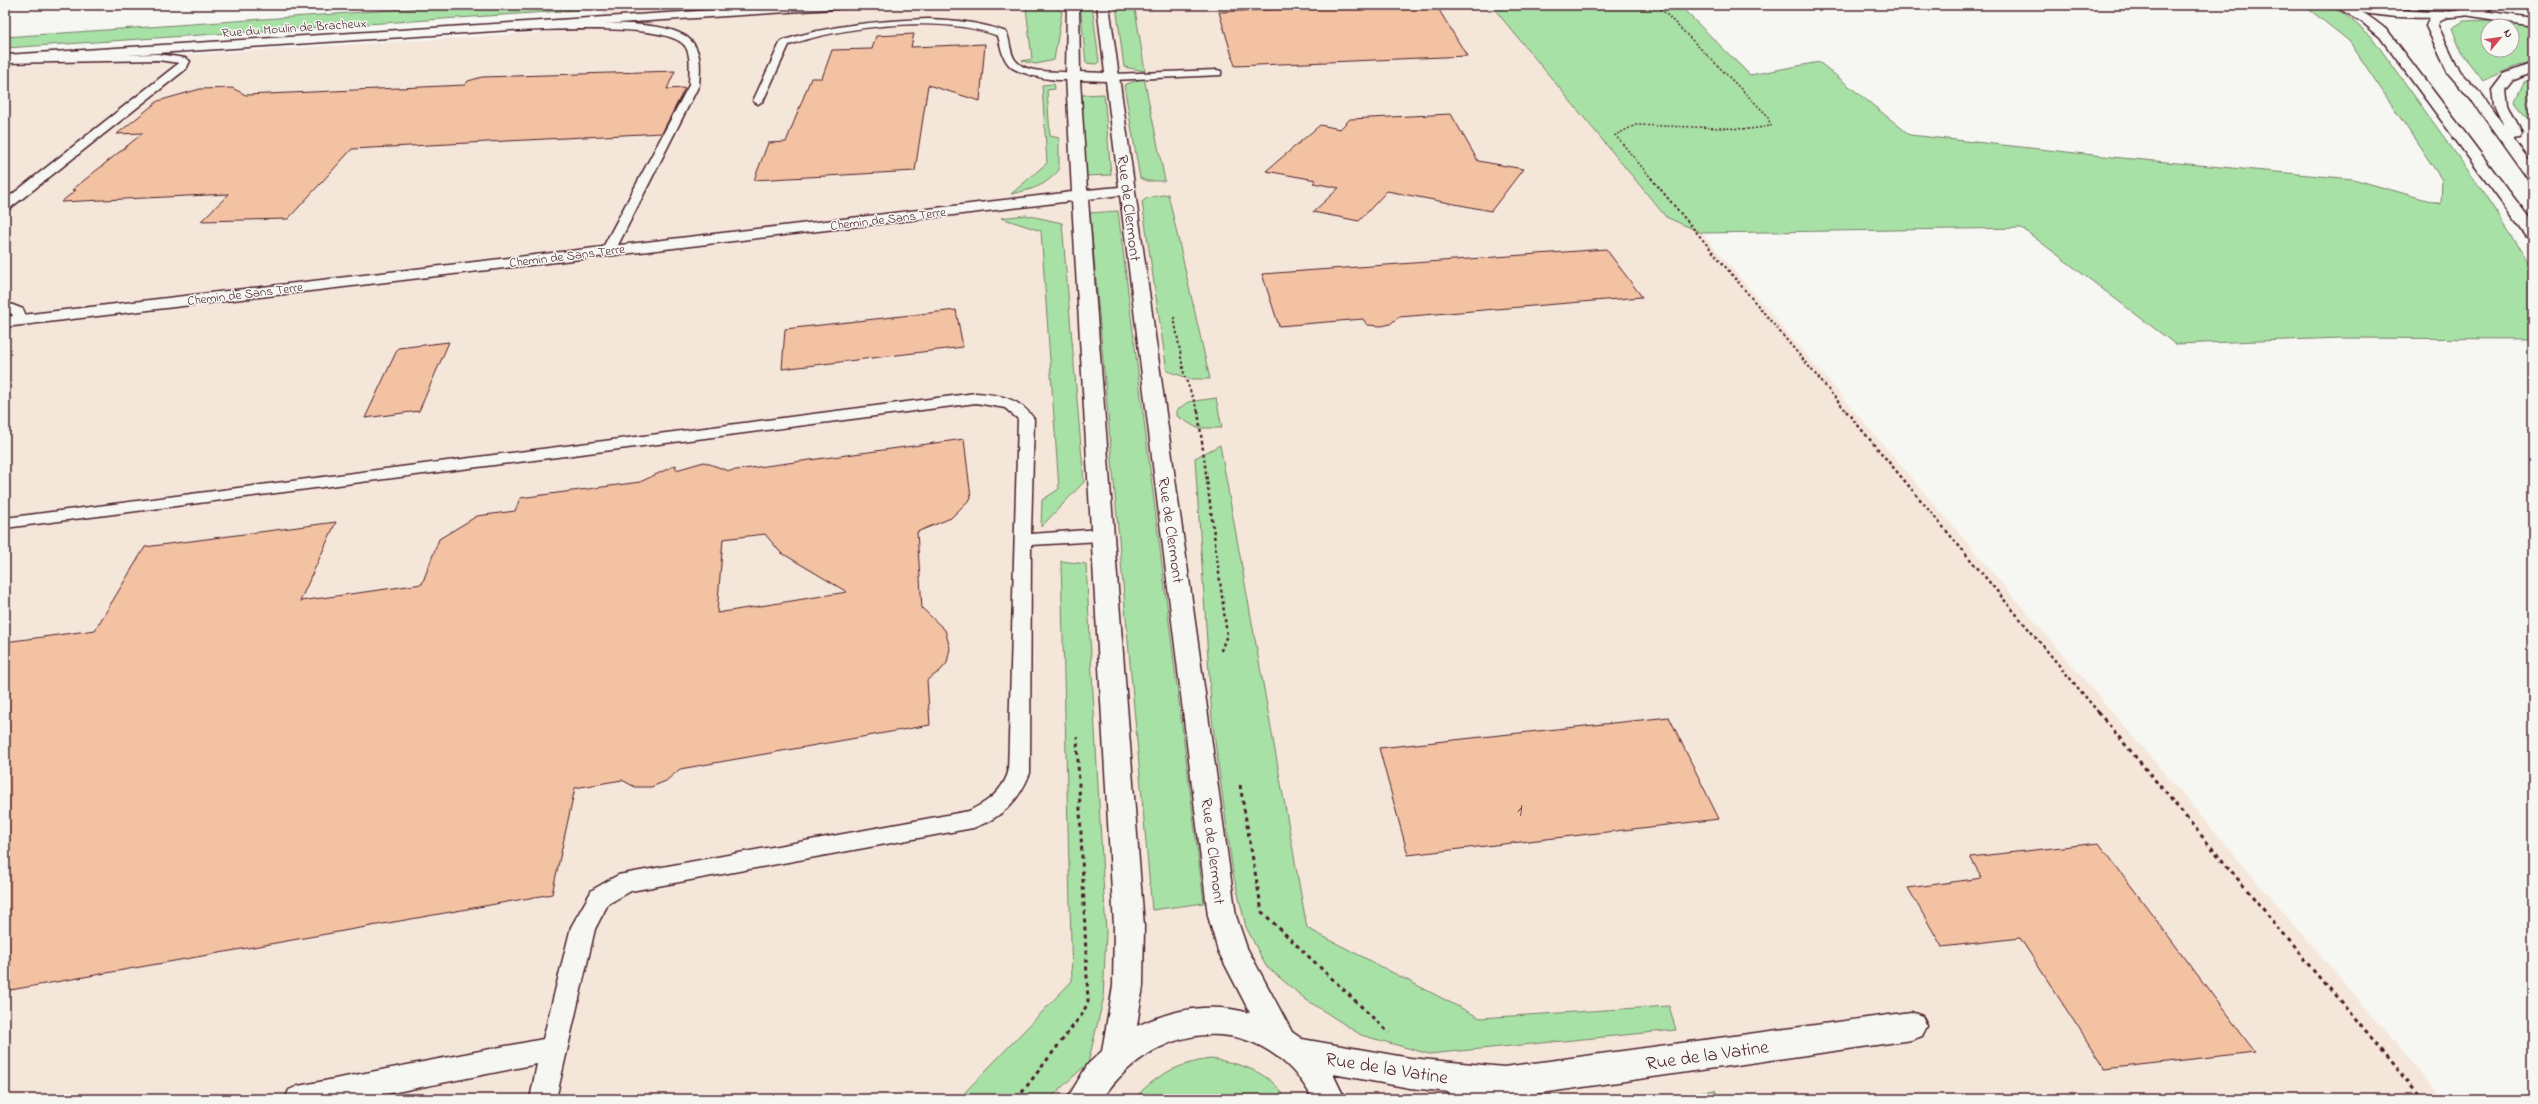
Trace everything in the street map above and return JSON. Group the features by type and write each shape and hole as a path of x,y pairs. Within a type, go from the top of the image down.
{"main road":[{"name":"Rue du Moulin de Bracheux","path":"5,53 753,5"},
{"name":"Rue du Moulin de Bracheux","path":"5,60 848,5"},
{"name":"Rue de Clermont","path":"1103,5 1222,916 1233,951 1288,1047"},
{"path":"2339,5 2366,19 2384,34 2533,234"},
{"path":"2349,5 2400,13 2446,15 2469,13 2533,22"},
{"path":"2469,13 2490,5"},
{"path":"2521,8 2533,12"},
{"path":"1069,9 1079,195 1101,535 1129,926 1128,986 1117,1055"},
{"path":"2446,15 2434,20 2432,26 2444,55 2458,79 2478,99 2533,176"},
{"path":"2523,162 2514,130 2501,104 2499,90 2509,77 2533,67"},
{"path":"1072,76 1113,77"},
{"name":"Chemin de Sans Terre","path":"13,321 1128,190"},
{"path":"1083,1099 1092,1084 1117,1055 1152,1033 1180,1023 1215,1020 1250,1027 1288,1047 1318,1078 1329,1099"},
{"name":"Rue de la Vatine","path":"1288,1047 1410,1073 1504,1082 1911,1026"},
{"name":"Rue de la Vatine","path":"1463,1099 1504,1082"}],"lane":[{"path":"758,102 783,44 792,40 854,27 953,22 993,29 1002,34 1008,57 1018,66 1039,74 1072,76"},
{"path":"486,28 620,28 658,30 682,37 687,42 694,56 694,85 608,251"},
{"path":"5,60 162,57 185,61 182,68 5,206"},
{"path":"1113,77 1217,73"},
{"path":"5,306 18,312 13,321"},
{"path":"5,523 983,398 1009,403 1023,413 1026,419 1022,540 1019,773 1014,790 1001,804 973,818 626,882 600,897 583,927 553,1049 543,1099"},
{"path":"1022,540 1101,535"},
{"path":"298,1099 553,1049"}],"path":[{"path":"1657,5 1767,115 1771,126 1750,130 1636,125 1615,135 2422,1099"},
{"path":"1174,311 1184,374 1197,405 1227,635 1220,654"},
{"path":"1017,1099 1083,1013 1088,1002 1077,737"},
{"path":"1239,783 1262,912 1395,1039"}],"shaded area":[{"path":"607,5 1491,5 1666,217 1702,233 2443,1099 5,1099 5,66 598,29"}],"green space":[{"path":"464,5 594,5 578,10 5,48 5,37"},
{"path":"992,5 1051,5 1062,12 1054,60 1036,64 1022,61 1032,59 1026,8"},
{"path":"1080,5 1092,5 1099,62 1096,64 1086,63"},
{"path":"1116,5 1144,5 1135,9 1145,71 1124,67"},
{"path":"1491,5 1679,5 1750,75 1819,62 1910,135 2122,158 2353,179 2441,204 2442,180 2349,41 2306,7 2298,5 2325,5 2343,13 2371,36 2477,183 2533,268 2533,339 2341,338 2175,344 2022,228 1702,233 1666,217"},
{"path":"2374,5 2466,5 2430,10"},
{"path":"2480,20 2480,58 2520,58 2520,23 2533,24 2533,63 2517,66 2483,81 2462,54 2452,28 2464,21"},
{"path":"1144,78 1165,181 1146,181 1140,178 1124,85"},
{"path":"2533,78 2533,97 2526,103 2533,112 2533,128 2515,101 2524,82"},
{"path":"1054,84 1055,89 1047,90 1050,136 1059,138 1059,170 1054,176 1043,184 1026,191 1011,194 1047,163 1042,85"},
{"path":"1104,94 1111,175 1085,176 1082,95"},
{"path":"1168,194 1210,379 1191,379 1167,371 1142,202 1147,198"},
{"path":"1118,211 1204,903 1152,910 1090,213"},
{"path":"1026,215 1062,223 1084,482 1041,527 1042,500 1059,489 1041,231 1001,218"},
{"path":"1216,398 1222,428 1197,428 1177,416 1177,410 1188,402"},
{"path":"1220,445 1307,928 1480,1018 1669,1006 1676,1030 1429,1054 1361,1035 1305,999 1266,966 1246,927 1233,873 1212,719 1195,458"},
{"path":"1061,561 1086,564 1106,932 1103,1001 1088,1063 1049,1099 965,1099 965,1092 1072,981"},
{"path":"1210,1059 1221,1060 1242,1066 1263,1075 1280,1090 1286,1099 1134,1099 1151,1083 1168,1072 1187,1064"},
{"path":"1716,1090 1719,1099 1652,1099"}],"building":[{"path":"1373,5 1436,5 1467,56 1235,66 1219,12"},
{"path":"914,34 911,47 985,44 980,101 928,85 915,171 754,180 768,143 786,142 811,78 822,78 832,50 872,49 876,36"},
{"path":"675,71 667,89 685,88 662,133 352,149 288,219 201,221 229,194 61,202 76,190 72,190 143,133 117,134 158,101 200,89 232,88 246,95 465,85 468,81 482,77"},
{"path":"1451,114 1478,161 1523,169 1491,211 1387,191 1359,221 1313,212 1339,188 1313,183 1316,180 1266,171 1320,125 1340,129 1350,119"},
{"path":"1606,249 1642,297 1399,317 1390,324 1382,326 1367,325 1363,319 1279,326 1262,274"},
{"path":"956,310 963,347 782,369 785,329"},
{"path":"449,342 419,411 365,418 398,348"},
{"path":"964,439 971,498 951,518 917,532 922,608 945,630 950,648 947,663 940,671 927,680 930,725 680,769 666,781 651,787 635,787 622,780 575,788 552,894 5,991 5,642 95,630 145,547 336,522 300,601 422,584 439,539 477,516 515,511 520,498 640,482 676,465 676,470 704,462 729,471","holes":["765,534 780,552 847,592 717,613 723,539"]},
{"path":"1669,717 1719,819 1408,855 1379,748"},
{"path":"2099,843 2255,1052 2105,1069 2020,938 1942,947 1908,888 1982,878 1970,857"}]}
